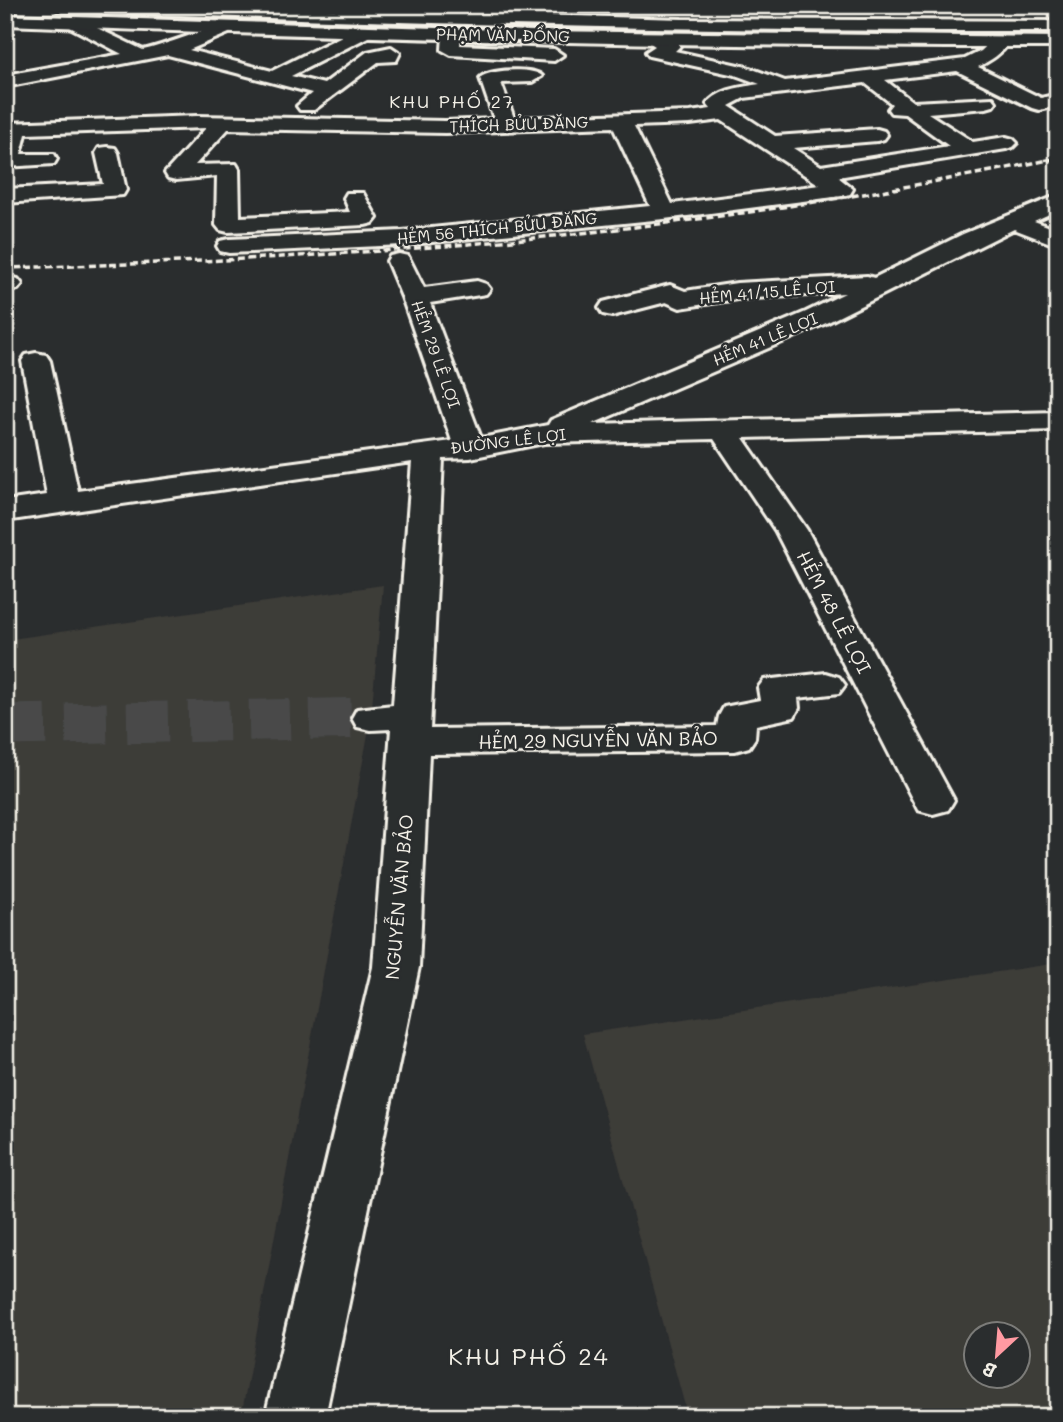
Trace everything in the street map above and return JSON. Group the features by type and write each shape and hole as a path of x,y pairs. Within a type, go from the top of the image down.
{"main road":[{"name":"PHẠM VĂN ĐỒNG","path":"57,5 275,15 1058,26"},
{"name":"PHẠM VĂN ĐỒNG","path":"5,20 223,29 1001,42"},
{"path":"76,23 138,55"},
{"path":"913,26 1001,42 1058,42"},
{"path":"5,81 44,71 169,50 206,38 223,29"},
{"path":"274,77 364,32"},
{"path":"452,34 451,50 554,55"},
{"path":"651,38 671,46 655,52 740,71 782,86"},
{"path":"707,64 768,39"},
{"path":"1001,42 979,61 739,93 717,104 724,113 820,173 1006,143"},
{"path":"169,50 328,91"},
{"path":"281,125 374,56 389,57 391,53"},
{"path":"960,65 1039,104 1058,100"},
{"path":"506,125 490,78 533,76"},
{"path":"868,76 937,131 970,149"},
{"path":"886,110 986,102"},
{"name":"THÍCH BỬU ĐĂNG","path":"11,128 222,123 445,127 691,118 724,113"},
{"path":"621,121 664,212"},
{"path":"745,126 786,122"},
{"path":"222,123 176,173 228,169 228,225 365,218 355,198"},
{"path":"11,128 8,161 46,159"},
{"path":"773,143 877,135"},
{"path":"5,196 116,190 107,153"},
{"name":"HẺM 56 THÍCH BỬU ĐĂNG","path":"229,246 402,238 664,212 842,189 820,173"},
{"name":"HẺM 41 LÊ LỢI","path":"544,434 815,318 1014,220 1058,202"},
{"path":"392,219 449,216 451,233"},
{"path":"1014,220 1058,239"},
{"name":"HẺM 29 LÊ LỢI","path":"399,261 415,296 449,450"},
{"name":"HẺM 41/15 LÊ LỢI","path":"612,308 670,293 680,300 737,291 883,284"},
{"path":"415,296 477,289"},
{"path":"36,361 64,502"},
{"name":"ĐƯỜNG LÊ LỢI","path":"5,511 449,450 544,434 1058,421"},
{"name":"HẺM 48 LÊ LỢI","path":"723,430 791,530 933,800"},
{"name":"NGUYỄN VĂN BẢO","path":"295,1417 396,967 397,725 449,450"},
{"name":"HẺM 29 NGUYỄN VĂN BẢO","path":"397,725 735,738 738,716 780,708 777,688 827,685"}],"shaded area":[{"path":"383,585 371,718 241,1417 5,1417 5,640"},
{"path":"1058,963 1058,1417 688,1417 583,1034"}],"tunnel":[{"path":"5,725 371,718"}],"railway":[{"path":"1045,160 1058,158"},
{"path":"5,268 336,254 584,233 813,202 1054,159"}],"district":[{"name":"KHU PHỐ 27","path":"452,102"},
{"name":"KHU PHỐ 24","path":"529,1357"}]}
